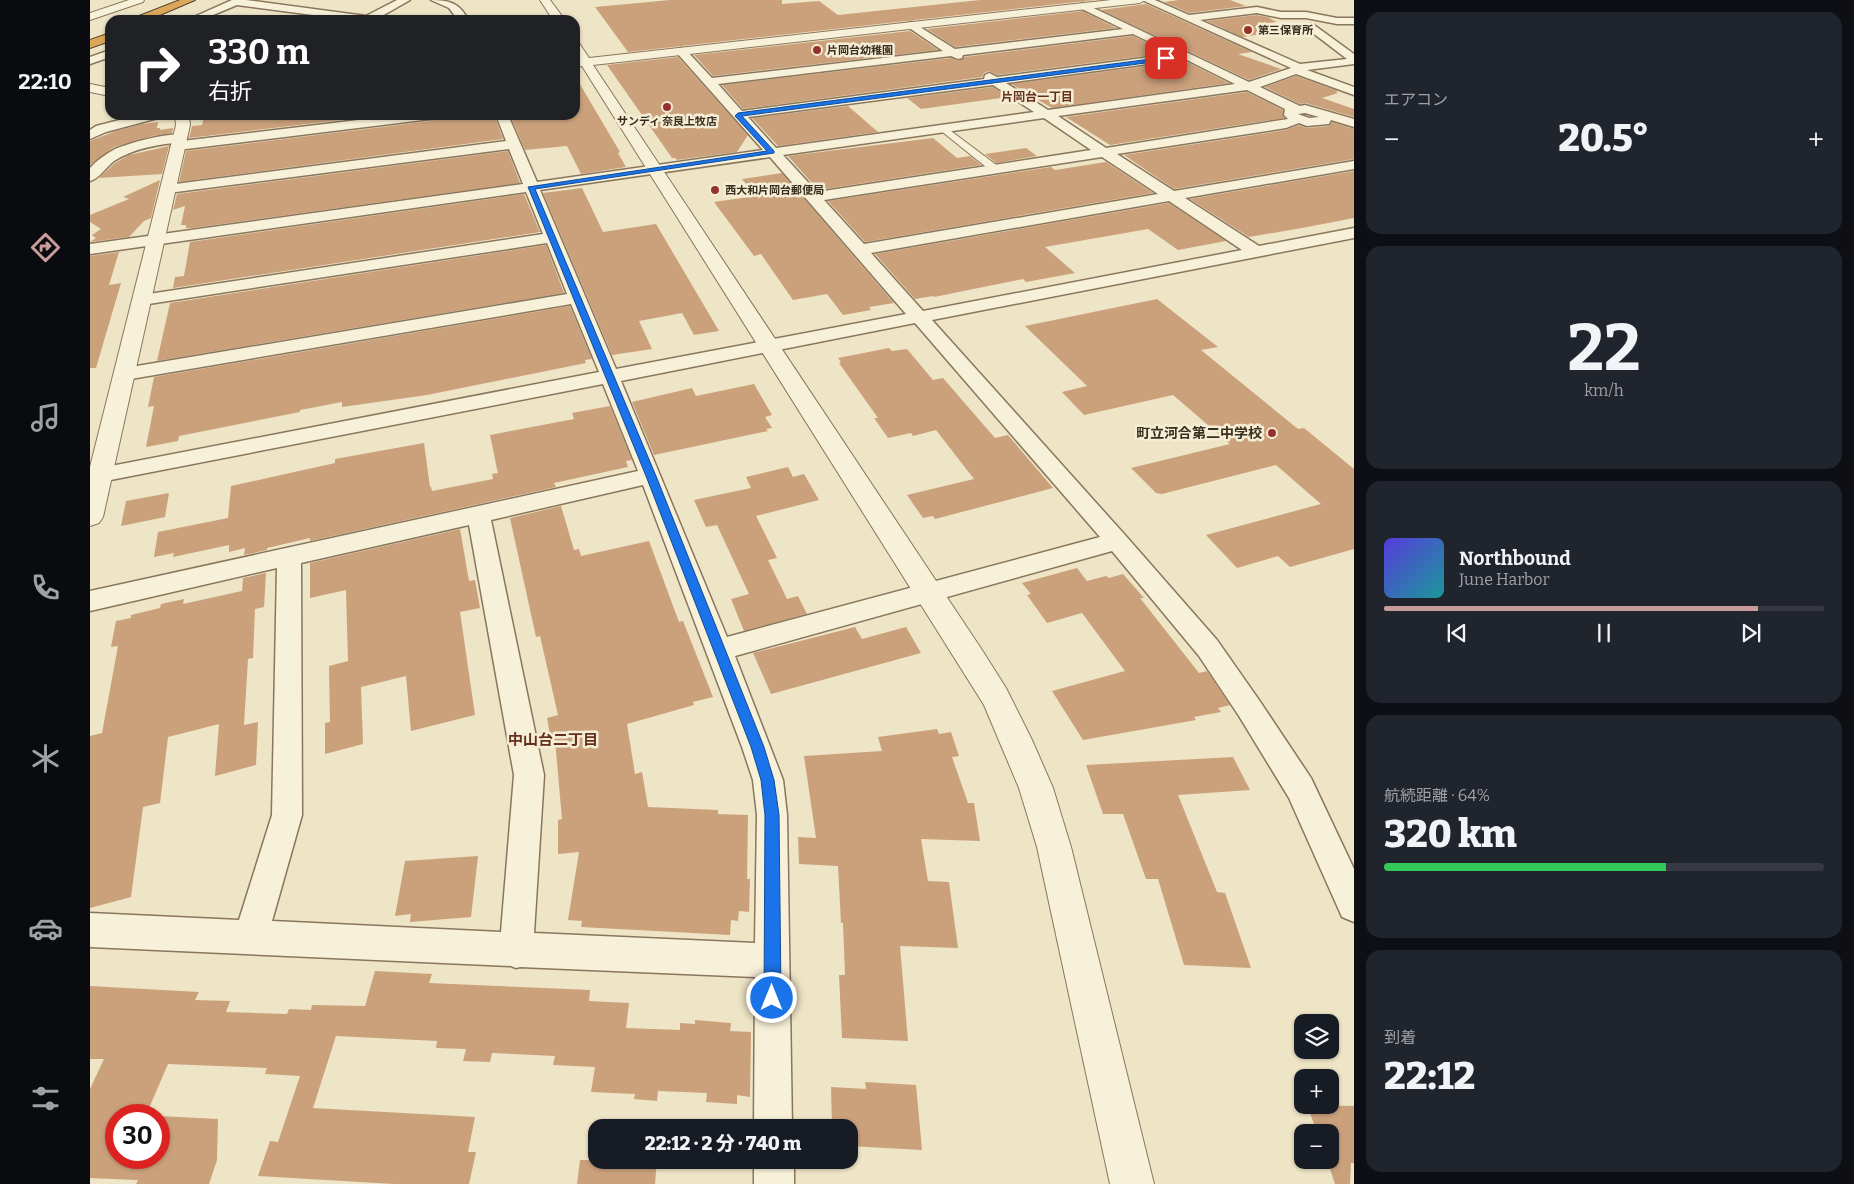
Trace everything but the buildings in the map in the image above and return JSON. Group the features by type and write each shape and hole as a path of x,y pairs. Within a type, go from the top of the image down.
{"highway":[{"path":"151,15 190,0"},
{"path":"167,15 206,0"},
{"path":"90,38 105,32"},
{"path":"90,44 105,39"}],"street":[{"path":"90,17 136,0"},
{"path":"377,15 405,0"},
{"path":"436,0 452,4 457,8 460,15"},
{"path":"545,0 555,15"},
{"path":"580,57 681,51 1140,0"},
{"path":"1147,0 1297,68 1354,91"},
{"path":"204,15 239,1 340,15"},
{"path":"1083,6 1247,86 1296,114 1317,122 1324,121 1326,118 1323,114 1354,123"},
{"path":"292,15 303,10"},
{"path":"1187,18 1257,10 1271,14 1306,15 1351,26"},
{"path":"912,26 967,62"},
{"path":"1310,26 1354,60"},
{"path":"709,82 1134,31"},
{"path":"681,51 813,197 1208,648 1250,708 1300,788 1354,905"},
{"path":"90,61 105,55"},
{"path":"738,115 1185,56"},
{"path":"580,60 656,169 929,593 995,698 1016,740 1036,788 1054,847 1132,1184"},
{"path":"90,249 1247,86 1257,84 1297,68 1323,66 1354,60"},
{"path":"981,72 1257,252"},
{"path":"90,88 105,91"},
{"path":"813,197 1286,124 1296,114"},
{"path":"94,129 133,120"},
{"path":"90,517 95,476 125,374 184,120"},
{"path":"90,177 98,165 111,156 127,149 156,141 179,142 384,120"},
{"path":"504,120 651,476 757,747 768,780 772,815 773,1119"},
{"path":"943,128 995,169"},
{"path":"168,188 513,144"},
{"path":"859,250 1354,165"},
{"path":"95,476 1354,233"},
{"path":"1334,237 1354,249"},
{"path":"142,300 552,238"},
{"path":"125,374 576,298"},
{"path":"90,600 289,558 651,476"},
{"path":"479,515 529,775 516,950"},
{"path":"719,650 1116,541"},
{"path":"251,936 287,815 289,558"},
{"path":"90,930 772,961"},
{"path":"774,1169 774,1184"}],"place":[{"name":"第三保育所","path":"1248,30"},
{"name":"片岡台幼稚園","path":"817,50"},
{"name":"サンディ 奈良上牧店","path":"667,107"},
{"name":"西大和片岡台郵便局","path":"715,190"},
{"name":"町立河合第二中学校","path":"1272,433"}],"district":[{"name":"片岡台一丁目","path":"1037,97"},
{"name":"中山台二丁目","path":"553,740"}],"route":[{"path":"772,998 772,815 768,780 757,747 651,476 531,187 772,152 738,115 1166,58"}]}
